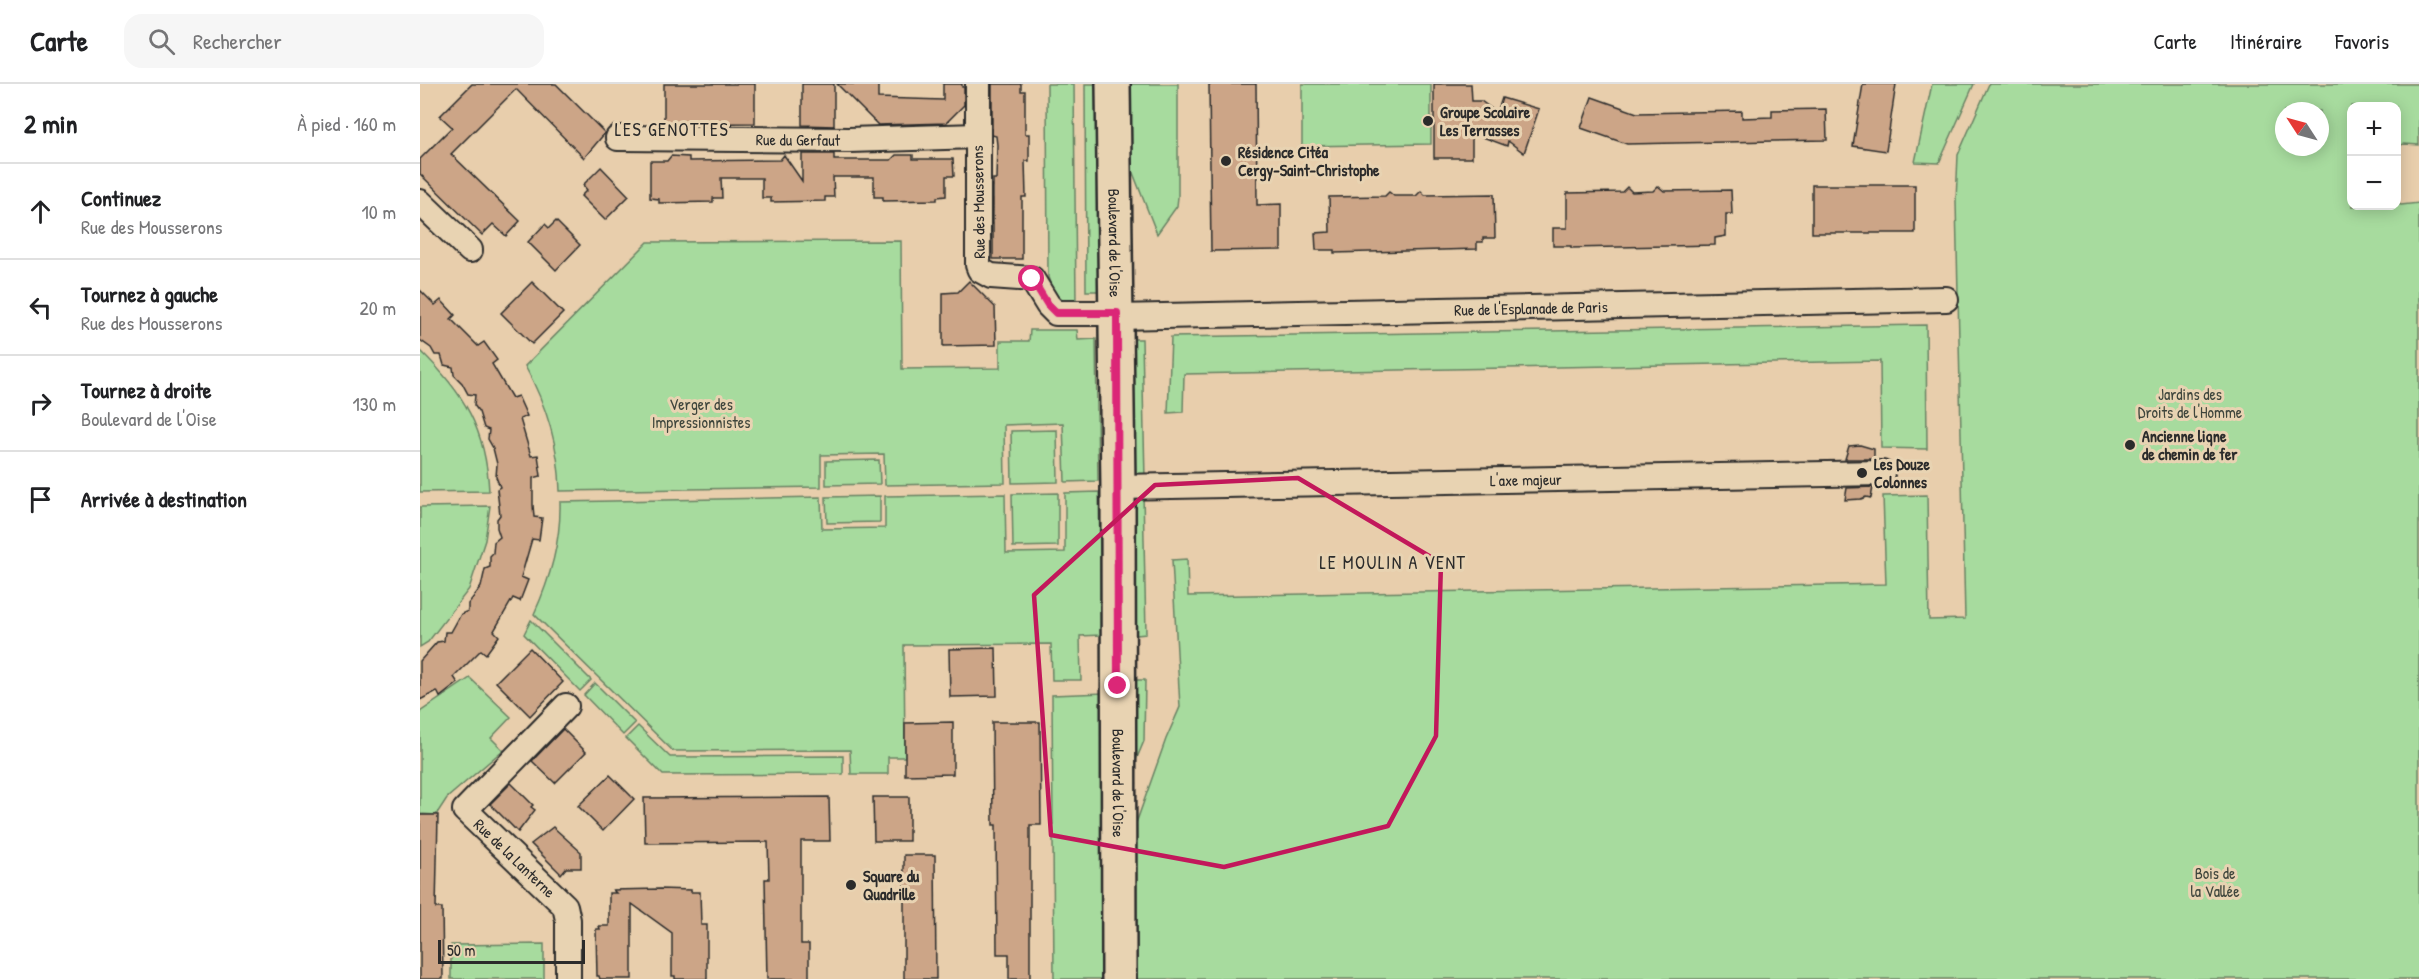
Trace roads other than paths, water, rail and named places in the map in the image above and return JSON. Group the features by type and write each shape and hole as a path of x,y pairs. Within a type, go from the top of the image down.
{"main road":[{"name":"Boulevard de l'Oise","path":"1113,84 1117,315 1119,979"}],"street":[{"name":"Rue des Mousserons","path":"978,84 978,265 980,270 991,276 1032,279 1048,305 1056,313 1117,315"},
{"name":"Rue du Gerfaut","path":"618,138 849,140 977,136"},
{"path":"420,202 470,250"},
{"name":"Rue de l'Esplanade de Paris","path":"1117,315 1946,299"},
{"name":"L'axe majeur","path":"1118,487 1882,473"},
{"name":"Rue de la Lanterne","path":"566,706 465,810 565,906 568,920 568,979"}],"place":[{"name":"Groupe Scolaire Les Terrasses","path":"1428,121"},
{"name":"Résidence Citéa Cergy-Saint-Christophe","path":"1226,161"},
{"name":"Ancienne ligne de chemin de fer","path":"2130,445"},
{"name":"Les Douze Colonnes","path":"1862,473"},
{"name":"Square du Quadrille","path":"851,885"}],"district":[{"name":"LES GENOTTES","path":"672,129"},
{"name":"LE MOULIN A VENT","path":"1393,562"}],"park label":[{"name":"Jardins des Droits de l'Homme","path":"2190,403"},
{"name":"Verger des Impressionnistes","path":"701,413"},
{"name":"Bois de la Vallée","path":"2215,882"}]}
